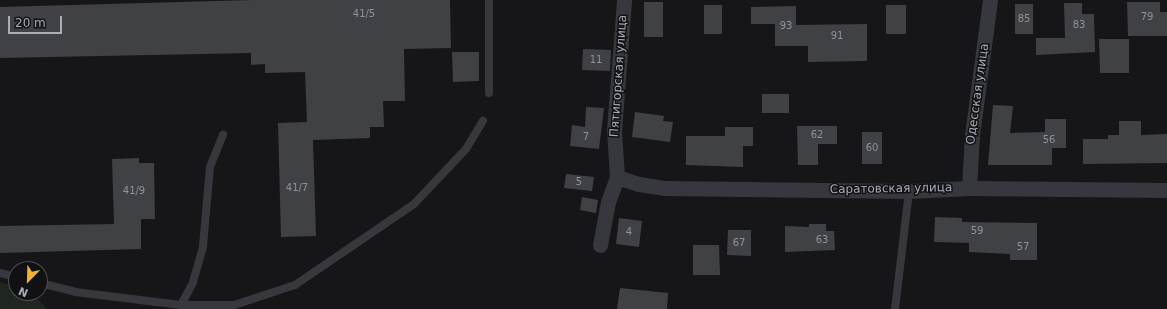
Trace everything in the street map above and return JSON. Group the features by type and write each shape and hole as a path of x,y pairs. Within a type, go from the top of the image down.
{"street":[{"name":"Пятигорская улица","path":"600,245 608,202 617,177 614,131 624,0"},
{"name":"Одесская улица","path":"969,188 972,135 990,0"},
{"name":"Саратовская улица","path":"617,177 639,184 664,188 909,191 969,188 1167,190"}],"lane":[{"path":"489,0 489,93"},
{"path":"48,285 75,292 181,305 234,305 295,285 414,204 466,149 483,121"},
{"path":"181,305 193,282 203,246 210,167 223,136"},
{"path":"895,309 909,191"}],"shaded area":[{"path":"0,282 8,284 8,301 40,301 47,309 0,309"}],"building":[{"path":"252,0 450,0 451,48 404,49 405,101 383,101 384,127 370,127 370,138 313,140 316,236 281,237 278,123 307,122 305,72 265,73 265,64 251,65 251,53 0,58 0,7"},
{"path":"644,2 663,2 663,37 644,37"},
{"path":"1127,2 1160,2 1160,12 1167,12 1167,36 1128,36"},
{"path":"1064,3 1082,3 1082,14 1094,14 1095,52 1036,55 1036,38 1065,38"},
{"path":"1015,4 1033,4 1033,34 1015,34"},
{"path":"704,5 722,5 722,34 704,34"},
{"path":"886,5 906,5 906,34 886,34"},
{"path":"796,6 796,25 867,24 867,61 808,62 808,46 775,46 775,24 751,24 751,7"},
{"path":"1099,39 1129,39 1129,73 1100,73"},
{"path":"583,49 611,50 610,71 582,70"},
{"path":"452,52 479,52 479,81 453,82"},
{"path":"762,94 789,94 789,113 762,113"},
{"path":"993,105 1013,106 1010,133 1045,132 1045,119 1066,119 1066,148 1052,148 1052,165 988,165"},
{"path":"586,107 604,108 599,149 570,146 572,125 585,127"},
{"path":"635,112 664,116 663,121 673,122 670,142 632,137"},
{"path":"1119,121 1141,121 1141,135 1167,134 1167,163 1083,164 1083,139 1108,139 1108,135 1119,135"},
{"path":"797,126 837,126 837,144 818,144 818,165 798,165"},
{"path":"725,127 753,127 753,146 743,146 743,167 686,165 686,136 725,136"},
{"path":"862,132 882,132 882,164 862,164"},
{"path":"139,158 139,163 154,163 155,219 141,219 141,249 0,253 0,226 114,224 112,159"},
{"path":"566,174 594,177 592,191 564,188"},
{"path":"582,197 598,200 596,213 580,210"},
{"path":"935,217 962,218 962,222 1037,223 1037,260 1010,260 1010,254 969,252 969,243 934,242"},
{"path":"619,218 642,221 639,247 616,244"},
{"path":"809,224 826,224 826,231 834,231 835,250 785,252 785,226 809,227"},
{"path":"728,230 751,230 751,256 727,255"},
{"path":"693,245 719,245 720,275 693,275"},
{"path":"620,288 668,293 667,309 617,309"}]}
